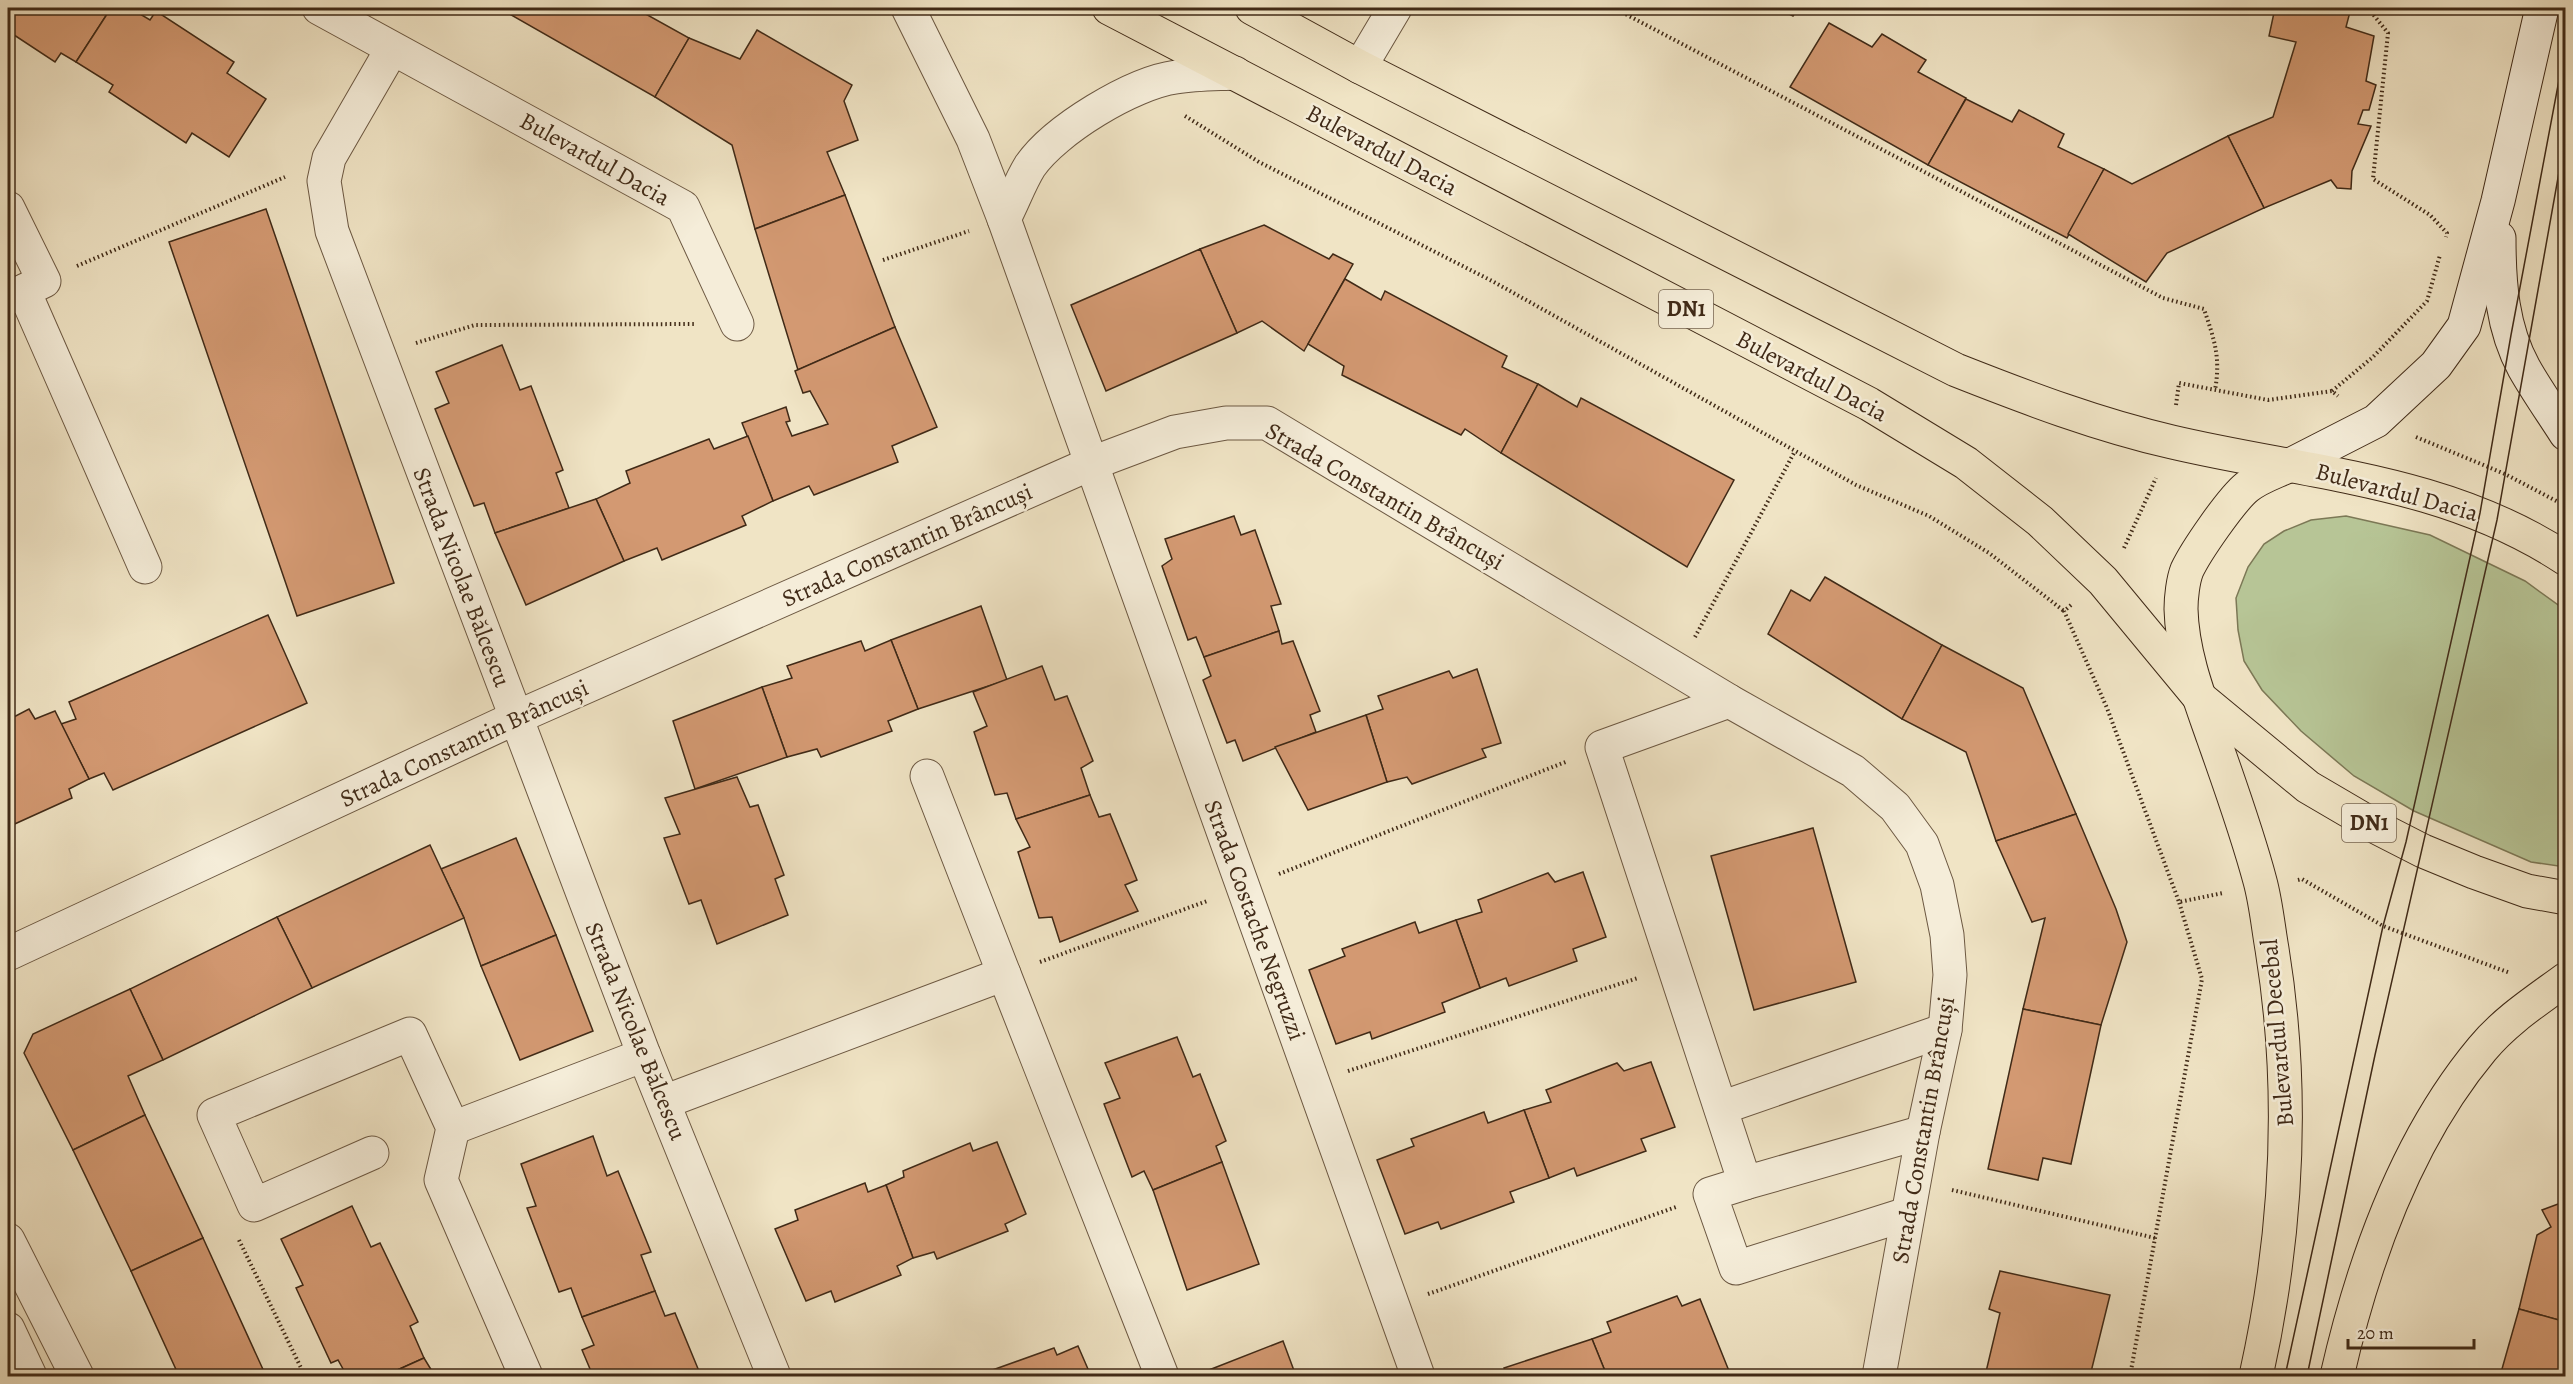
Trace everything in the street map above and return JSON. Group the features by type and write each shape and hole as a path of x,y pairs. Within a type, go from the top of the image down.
{"main road":[{"name":"Bulevardul Dacia","path":"1108,8 1869,405 1966,463 2040,521 2103,581 2199,697 2308,787 2378,828 2474,872 2527,891 2565,898"},
{"name":"Bulevardul Dacia","path":"1252,8 1360,67 1956,370 2057,409 2171,442 2389,485 2460,506 2497,520 2565,559"},
{"name":"Bulevardul Dacia","path":"2199,697 2186,647 2181,608 2187,571 2228,506 2248,486 2290,465"},
{"name":"Bulevardul Decebal","path":"2199,697 2262,885 2277,981 2287,1102 2277,1254 2268,1322 2256,1377"},
{"path":"2337,1377 2365,1277 2393,1200 2449,1092 2482,1048 2514,1016 2565,980"}],"street":[{"name":"Bulevardul Dacia","path":"319,8 683,207 737,324"},
{"path":"908,8 973,139 1004,219 1090,464"},
{"path":"1360,67 1395,8"},
{"path":"2290,465 2376,421 2436,365 2464,326 2498,201 2542,8"},
{"name":"Strada Nicolae Bălcescu","path":"392,49 329,158 324,181 332,231 514,718 644,1055 774,1377"},
{"path":"1004,219 1029,167 1050,142 1138,87 1174,77 1235,73"},
{"path":"2498,201 2499,281 2511,335 2523,366 2565,434"},
{"path":"8,208 25,290 145,567"},
{"name":"Strada Constantin Brâncuși","path":"8,954 514,718 1090,464 1174,432 1226,423 1267,423 1730,701 1853,771 1895,807 1922,844 1937,885 1947,935 1950,975 1945,1030 1907,1214 1879,1377"},
{"name":"Strada Costache Negruzzi","path":"1090,464 1418,1377"},
{"path":"1730,701 1602,747 1745,1183"},
{"path":"927,776 1162,1377"},
{"path":"664,1102 1004,974"},
{"path":"1721,1108 1945,1030"},
{"path":"372,1153 255,1205 214,1115 410,1034 453,1128 441,1180 526,1377"},
{"path":"453,1128 644,1055"},
{"path":"1907,1214 1736,1268 1710,1194 1923,1132"},
{"path":"8,1240 76,1377"},
{"path":"8,1329 30,1377"}],"path":[{"path":"1614,8 2163,298 2204,309 2218,350 2219,370 2215,390"},
{"path":"2064,610 2103,581 2122,553 2171,442 2180,383 2268,400 2332,391 2373,357 2427,301 2447,233 2430,214 2373,179 2388,33 2368,8"},
{"path":"1138,87 1259,162 1494,282 1856,485 1929,516 1989,553 2064,610 2107,708 2180,902 2202,979 2130,1377"},
{"path":"25,290 329,158"},
{"path":"884,260 1004,219"},
{"path":"378,354 475,325 737,324"},
{"path":"2332,391 2376,421 2505,474 2562,504 2565,503"},
{"path":"1678,670 1795,451"},
{"path":"1004,974 1244,888 1602,747"},
{"path":"2180,902 2302,879 2383,926 2519,976"},
{"path":"1313,1082 1673,967"},
{"path":"1914,1180 2155,1238"},
{"path":"1393,1306 1710,1194"}],"green space":[{"path":"2346,516 2430,535 2525,581 2565,610 2565,867 2531,862 2414,811 2354,776 2301,731 2262,690 2244,661 2238,630 2236,598 2248,567 2264,544 2284,531 2311,520"}],"building":[{"path":"8,8 111,8 76,62 61,53 55,62 8,31"},
{"path":"111,8 130,8 150,20 156,11 234,62 227,73 266,99 229,157 192,133 186,143 109,92 113,85 76,62"},
{"path":"499,8 635,8 689,38 655,97"},
{"path":"1777,8 1798,8 1793,16"},
{"path":"2275,8 2351,8 2346,27 2374,36 2366,81 2376,85 2369,110 2363,110 2358,124 2371,126 2352,171 2351,189 2337,188 2331,180 2264,208 2228,136 2273,117 2296,42 2269,36"},
{"path":"1829,23 1872,47 1882,34 1926,60 1918,72 1966,98 1928,165 1790,87"},
{"path":"757,30 852,85 844,101 858,140 827,152 845,195 755,229 732,145 655,97 689,38 740,59"},
{"path":"1966,99 2012,122 2019,110 2064,134 2058,147 2104,169 2067,238 1928,165"},
{"path":"2228,136 2264,208 2167,253 2146,282 2068,234 2104,169 2132,184"},
{"path":"845,195 895,327 798,370 755,229"},
{"path":"266,209 394,583 297,616 169,242"},
{"path":"1264,225 1329,259 1333,254 1353,264 1304,351 1262,321 1237,333 1200,249"},
{"path":"1200,249 1237,333 1106,391 1071,305"},
{"path":"1345,279 1381,300 1385,291 1507,356 1502,367 1538,384 1501,453 1465,429 1461,435 1342,375 1344,366 1308,344"},
{"path":"895,327 937,427 892,446 898,462 814,495 809,486 773,501 742,423 786,407 790,421 786,422 792,436 828,424 810,391 803,393 795,371"},
{"path":"502,345 520,390 531,386 563,470 556,473 569,508 495,533 484,503 474,506 435,409 449,403 436,372"},
{"path":"1538,384 1577,407 1581,398 1734,480 1687,567 1501,453"},
{"path":"748,436 773,501 742,516 746,525 662,560 657,548 624,561 596,499 630,483 626,471 709,439 714,449"},
{"path":"596,499 624,561 526,605 495,533"},
{"path":"1234,516 1241,535 1255,530 1281,604 1271,606 1279,631 1204,657 1196,637 1188,640 1162,566 1172,559 1165,539"},
{"path":"1825,577 1942,645 1902,719 1768,634 1791,590 1810,601"},
{"path":"981,606 1007,680 918,709 891,640"},
{"path":"268,615 307,703 113,790 104,773 89,779 61,724 76,719 69,702"},
{"path":"1279,631 1282,644 1293,641 1320,711 1310,715 1316,732 1243,761 1235,740 1227,743 1203,680 1211,676 1204,657"},
{"path":"891,640 918,709 888,721 892,731 821,757 817,749 787,757 762,687 792,678 787,666 861,641 865,651"},
{"path":"1942,645 2023,688 2076,814 1996,841 1966,752 1902,719"},
{"path":"1042,666 1055,700 1067,696 1093,761 1081,768 1090,795 1016,819 1007,793 995,795 974,732 987,726 973,692"},
{"path":"1477,669 1501,743 1482,749 1486,757 1412,784 1407,777 1387,782 1366,715 1383,709 1378,696 1449,671 1453,678"},
{"path":"762,687 787,757 695,789 673,721"},
{"path":"29,709 35,719 55,711 89,779 69,789 72,798 8,827 8,720"},
{"path":"1366,715 1387,782 1308,810 1275,747"},
{"path":"737,777 750,807 758,805 784,875 775,879 788,915 717,944 701,900 689,904 664,838 680,834 665,798"},
{"path":"1090,795 1099,817 1110,814 1137,880 1125,885 1138,911 1060,942 1052,917 1039,918 1018,852 1030,847 1016,819"},
{"path":"2076,814 2116,909 2127,942 2101,1025 2023,1009 2045,918 2032,922 1996,841"},
{"path":"1813,828 1856,982 1754,1010 1711,856"},
{"path":"516,838 556,935 481,966 464,918 441,869"},
{"path":"430,845 464,918 312,988 277,917"},
{"path":"1583,872 1606,937 1573,949 1577,961 1509,986 1506,978 1480,988 1456,920 1482,912 1478,900 1548,873 1555,882"},
{"path":"277,917 312,988 163,1060 130,989"},
{"path":"1456,920 1480,988 1442,1003 1445,1012 1372,1039 1370,1032 1336,1044 1309,970 1345,956 1342,949 1415,922 1419,933"},
{"path":"556,935 593,1031 520,1060 481,966"},
{"path":"130,989 163,1060 128,1076 145,1115 73,1150 24,1053 33,1034"},
{"path":"2023,1009 2101,1025 2071,1164 2043,1158 2038,1180 1988,1169"},
{"path":"1177,1037 1193,1077 1200,1074 1226,1141 1216,1146 1222,1162 1153,1190 1144,1171 1132,1177 1104,1104 1120,1098 1105,1063"},
{"path":"1651,1062 1675,1127 1641,1139 1646,1151 1577,1176 1574,1168 1549,1178 1524,1110 1551,1102 1546,1090 1617,1063 1624,1071"},
{"path":"1524,1110 1549,1178 1510,1192 1514,1202 1441,1229 1438,1222 1405,1234 1377,1160 1414,1146 1411,1139 1484,1112 1488,1123"},
{"path":"145,1115 203,1238 131,1271 73,1150"},
{"path":"593,1136 607,1176 618,1171 651,1252 641,1255 655,1291 582,1317 571,1288 559,1292 527,1208 536,1206 521,1164"},
{"path":"997,1142 1026,1214 1005,1224 1008,1231 937,1259 934,1252 913,1258 886,1185 904,1177 903,1171 970,1143 973,1151"},
{"path":"1222,1162 1259,1264 1187,1290 1153,1190"},
{"path":"865,1183 868,1192 886,1185 913,1258 897,1266 901,1275 835,1302 831,1291 806,1301 775,1229 798,1220 795,1210"},
{"path":"2566,1201 2566,1322 2519,1309 2537,1235 2551,1227 2542,1210"},
{"path":"352,1206 371,1247 380,1243 418,1322 410,1326 424,1358 384,1376 347,1376 338,1360 331,1363 296,1288 303,1285 281,1239"},
{"path":"203,1238 266,1376 179,1376 131,1271"},
{"path":"2000,1271 2110,1295 2090,1376 1985,1376 2000,1313 1989,1309"},
{"path":"655,1291 665,1316 675,1313 701,1376 593,1376 582,1350 594,1345 582,1317"},
{"path":"1677,1296 1682,1306 1700,1299 1729,1371 1708,1376 1607,1376 1592,1339 1611,1332 1607,1322"},
{"path":"2519,1309 2566,1322 2566,1376 2500,1376"},
{"path":"1592,1339 1607,1376 1507,1376 1504,1368"},
{"path":"1283,1341 1296,1376 1212,1376 1209,1370"},
{"path":"1078,1346 1091,1376 989,1376 987,1372 1054,1348 1057,1355"},
{"path":"424,1358 435,1376 384,1376"}],"tram line":[{"path":"2285,1376 2383,926 2406,842 2480,513 2566,43"},
{"path":"2307,1376 2375,1055 2497,520 2566,133"}]}
